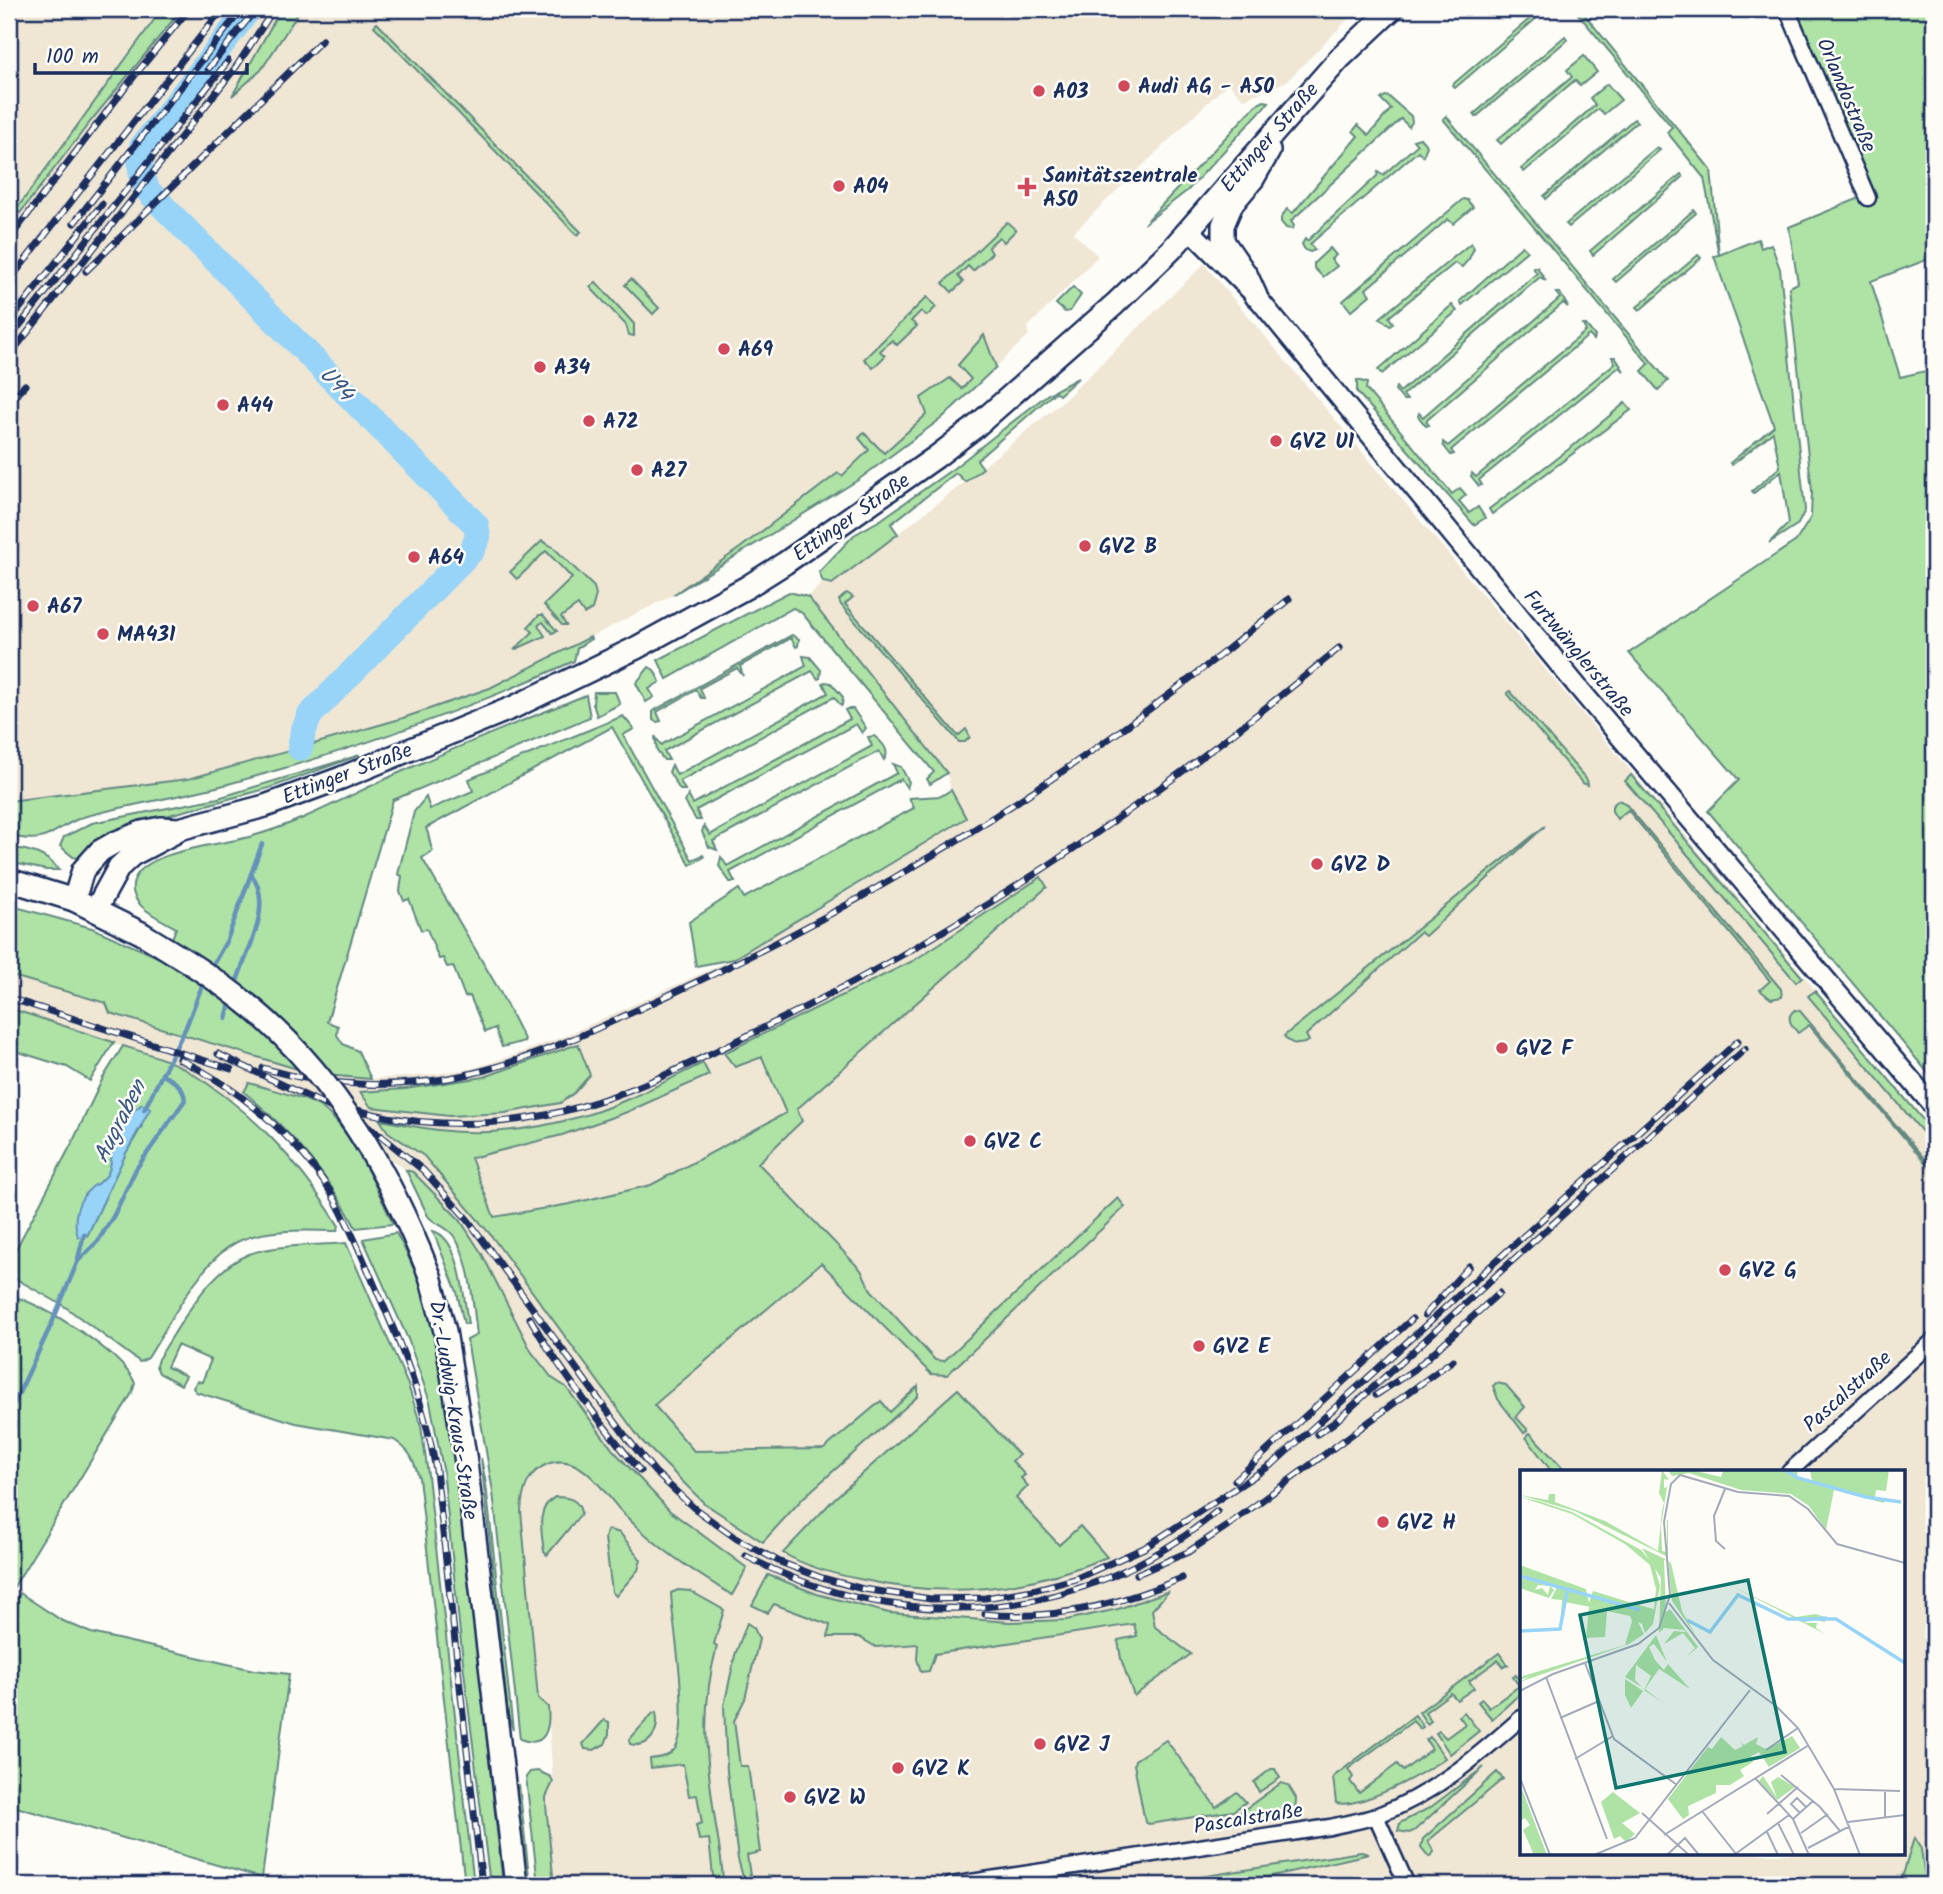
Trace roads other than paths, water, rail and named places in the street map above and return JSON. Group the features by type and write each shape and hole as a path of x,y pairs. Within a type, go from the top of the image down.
{"main road":[{"name":"Ettinger Straße","path":"96,909 119,867 132,855 178,829 265,806 341,778 514,706 636,648 747,587 936,457 974,428 1115,304 1171,250 1340,58 1392,9"},
{"path":"1256,296 1247,276 1223,241 1223,225 1232,204 1264,161 1279,126"},
{"name":"Ettinger Straße","path":"74,900 83,870 100,851 142,832 161,828 178,829"},
{"path":"9,880 96,909"},
{"name":"Dr.-Ludwig-Kraus-Straße","path":"96,909 189,962 252,1009 312,1068 355,1125 394,1189 430,1276 445,1331 464,1448 516,1885"}],"street":[{"name":"Orlandostraße","path":"1787,9 1868,198"},
{"name":"Furtwänglerstraße","path":"1189,229 1256,296 1577,686 1934,1107"},
{"name":"Pascalstraße","path":"1791,1470 1934,1340"},
{"name":"Pascalstraße","path":"951,1885 1330,1827 1376,1816 1410,1802 1459,1772 1520,1719"},
{"path":"1376,1816 1407,1885"}],"water":[{"path":"142,1104 150,1109 88,1234 78,1237 77,1210 87,1192 108,1173 113,1131 122,1118"}],"waterway":[{"name":"U94","path":"249,9 142,147 141,169 145,185 476,525 478,537 472,550 310,715 300,748"},
{"name":"Augraben","path":"300,748 303,732"},
{"name":"Augraben","path":"211,968 227,940 262,844"},
{"path":"235,987 259,915 258,887 251,874"},
{"name":"Augraben","path":"144,1110 186,1027 205,978"},
{"path":"226,1019 231,999"},
{"path":"77,1262 98,1241 136,1169 185,1100 180,1087 163,1075"},
{"name":"Augraben","path":"9,1414 52,1323 77,1263 84,1234"}],"railway":[{"path":"9,239 189,9"},
{"path":"9,281 222,9"},
{"path":"74,223 242,9"},
{"path":"208,69 256,9"},
{"path":"9,356 236,67 274,9"},
{"path":"86,271 322,40"},
{"path":"9,339 228,61"},
{"path":"9,322 102,204"},
{"path":"9,402 25,385"},
{"path":"263,1068 338,1083 389,1084 440,1080 518,1060 621,1017 754,954 836,911 993,817 1145,713 1289,599"},
{"path":"344,1106 417,1121 467,1123 517,1120 597,1102 678,1069 836,991 987,905 1131,809 1339,648"},
{"path":"9,998 231,1069"},
{"path":"218,1054 357,1120 379,1134 424,1171 468,1220 627,1438 655,1472 694,1508 737,1539 780,1562 822,1578 863,1589 931,1599 985,1598 1075,1579 1144,1548 1274,1463 1738,1041"},
{"path":"1317,1434 1335,1422 1745,1049"},
{"path":"179,1059 223,1084 264,1115 316,1171 350,1228 405,1358 426,1423 436,1470 482,1885"},
{"path":"1425,1315 1469,1266"},
{"path":"1376,1395 1415,1369 1499,1293"},
{"path":"530,1318 582,1397 640,1471"},
{"path":"1235,1480 1412,1319"},
{"path":"1137,1574 1188,1552 1227,1526 1453,1360"},
{"path":"746,1556 805,1582 865,1599 927,1608 989,1607 1050,1597 1109,1577 1165,1549 1217,1511"},
{"path":"985,1614 1036,1615 1086,1609 1134,1596 1182,1578"}],"place":[{"name":"Audi AG - A50","path":"1124,86"},
{"name":"A03","path":"1039,91"},
{"name":"A04","path":"839,186"},
{"name":"Sanitätszentrale A50","path":"1027,187"},
{"name":"A69","path":"724,349"},
{"name":"A34","path":"540,367"},
{"name":"A44","path":"223,405"},
{"name":"A72","path":"589,421"},
{"name":"GVZ U1","path":"1276,441"},
{"name":"A27","path":"637,470"},
{"name":"GVZ B","path":"1085,546"},
{"name":"A64","path":"414,557"},
{"name":"A67","path":"33,606"},
{"name":"MA431","path":"103,634"},
{"name":"GVZ D","path":"1317,864"},
{"name":"GVZ F","path":"1502,1048"},
{"name":"GVZ C","path":"970,1141"},
{"name":"GVZ G","path":"1725,1270"},
{"name":"GVZ E","path":"1199,1346"},
{"name":"GVZ H","path":"1383,1522"},
{"name":"GVZ J","path":"1040,1744"},
{"name":"GVZ K","path":"898,1768"},
{"name":"GVZ W","path":"790,1797"}]}
